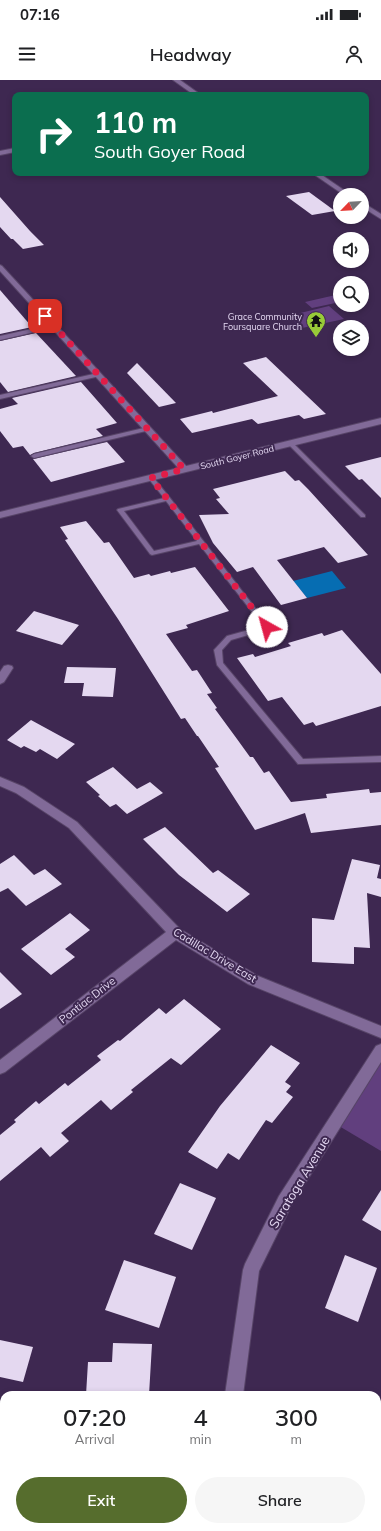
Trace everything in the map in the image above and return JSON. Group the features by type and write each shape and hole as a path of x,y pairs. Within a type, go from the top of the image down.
{"street":[{"path":"176,80 194,92"},
{"path":"0,153 12,151"},
{"path":"320,176 338,188"},
{"path":"369,209 381,217"},
{"path":"0,267 184,469"},
{"name":"South Goyer Road","path":"0,515 381,421"},
{"path":"0,680 8,668"},
{"name":"Cadillac Drive East","path":"0,781 20,790 73,825 175,932 253,980 381,1032"},
{"name":"Pontiac Drive","path":"0,1068 175,932"},
{"name":"Saratoga Avenue","path":"235,1391 251,1270 285,1201 381,1050"}],"lane":[{"path":"0,338 54,326"},
{"path":"0,397 98,374"},
{"path":"34,456 148,429"},
{"path":"291,444 363,516"},
{"path":"151,478 267,627 229,638 218,650 220,663 301,762 381,759"},
{"path":"168,499 120,510 152,553 201,542"}],"shaded area":[{"path":"333,296 333,304 312,308 305,302"},
{"path":"329,306 333,309 333,312 336,312 344,319 333,320 333,321 302,328 288,316"},
{"path":"381,1050 381,1151 334,1123"}],"water":[{"path":"332,571 346,588 307,598 293,581"}],"building":[{"path":"309,192 333,210 333,211 312,215 286,196"},
{"path":"0,197 44,245 23,249 0,227"},
{"path":"0,290 32,327 0,334"},
{"path":"36,333 76,376 8,392 0,382 0,341"},
{"path":"266,357 326,414 304,419 299,415 258,424 252,419 192,433 180,419 212,411 213,413 278,396 243,363"},
{"path":"137,363 176,403 159,407 127,373"},
{"path":"81,382 117,423 96,429 103,436 30,455 23,446 13,448 0,431 0,409 18,404 12,398"},
{"path":"107,442 125,462 51,482 33,459"},
{"path":"381,457 381,498 362,479 359,480 345,466"},
{"path":"285,471 295,481 299,480 308,489 368,555 338,563 324,547 277,560 307,598 281,605 253,567 237,572 213,543 199,515 229,514 216,499 220,498 213,489"},
{"path":"86,521 104,543 109,542 134,578 149,574 151,576 170,571 171,573 195,567 229,611 186,625 188,628 166,634 192,671 197,670 212,693 207,694 217,708 215,709 250,757 253,757 264,773 269,771 291,802 327,798 326,794 369,789 370,793 381,792 381,825 311,833 305,813 255,830 215,768 219,767 185,718 181,719 118,619 65,540 68,539 60,527"},
{"path":"34,611 79,625 62,645 16,631"},
{"path":"342,630 381,674 381,706 316,726 313,722 304,725 282,697 268,701 237,658 253,654 255,657 291,646 288,643 322,633 324,636"},
{"path":"67,667 116,668 113,697 82,696 84,683 64,683"},
{"path":"31,720 75,744 57,759 40,749 36,752 24,746 21,748 7,740"},
{"path":"113,767 137,789 150,782 163,793 127,814 116,804 110,807 86,782"},
{"path":"165,827 213,873 218,870 250,894 227,912 179,875 143,839"},
{"path":"14,855 34,875 45,869 62,884 26,906 8,888 0,892 0,864"},
{"path":"352,859 380,865 377,878 381,879 381,897 367,893 370,948 354,947 354,964 312,962 312,918 334,920"},
{"path":"70,913 90,930 65,949 75,957 51,975 21,949"},
{"path":"0,972 22,994 0,1009"},
{"path":"184,999 221,1029 181,1065 171,1058 131,1090 133,1092 111,1110 101,1100 61,1133 69,1141 50,1157 41,1147 0,1181 0,1135 16,1122 14,1120 36,1101 39,1104 65,1083 68,1086 101,1060 97,1056 118,1040 120,1041 159,1008 166,1014"},
{"path":"271,1045 300,1063 285,1082 291,1086 286,1092 293,1097 272,1123 266,1120 239,1160 228,1153 217,1169 188,1152 220,1106"},
{"path":"180,1183 216,1198 192,1250 154,1234"},
{"path":"381,1190 381,1231 362,1220"},
{"path":"345,1255 377,1268 358,1322 325,1308"},
{"path":"124,1260 176,1277 159,1328 105,1310"},
{"path":"0,1340 33,1347 23,1382 0,1377"},
{"path":"113,1343 152,1344 149,1391 86,1391 88,1362 112,1362"}],"place":[{"name":"Grace Community Foursquare Church","path":"316,338"}],"route":[{"path":"45,316 184,469 151,478 267,627"}]}
